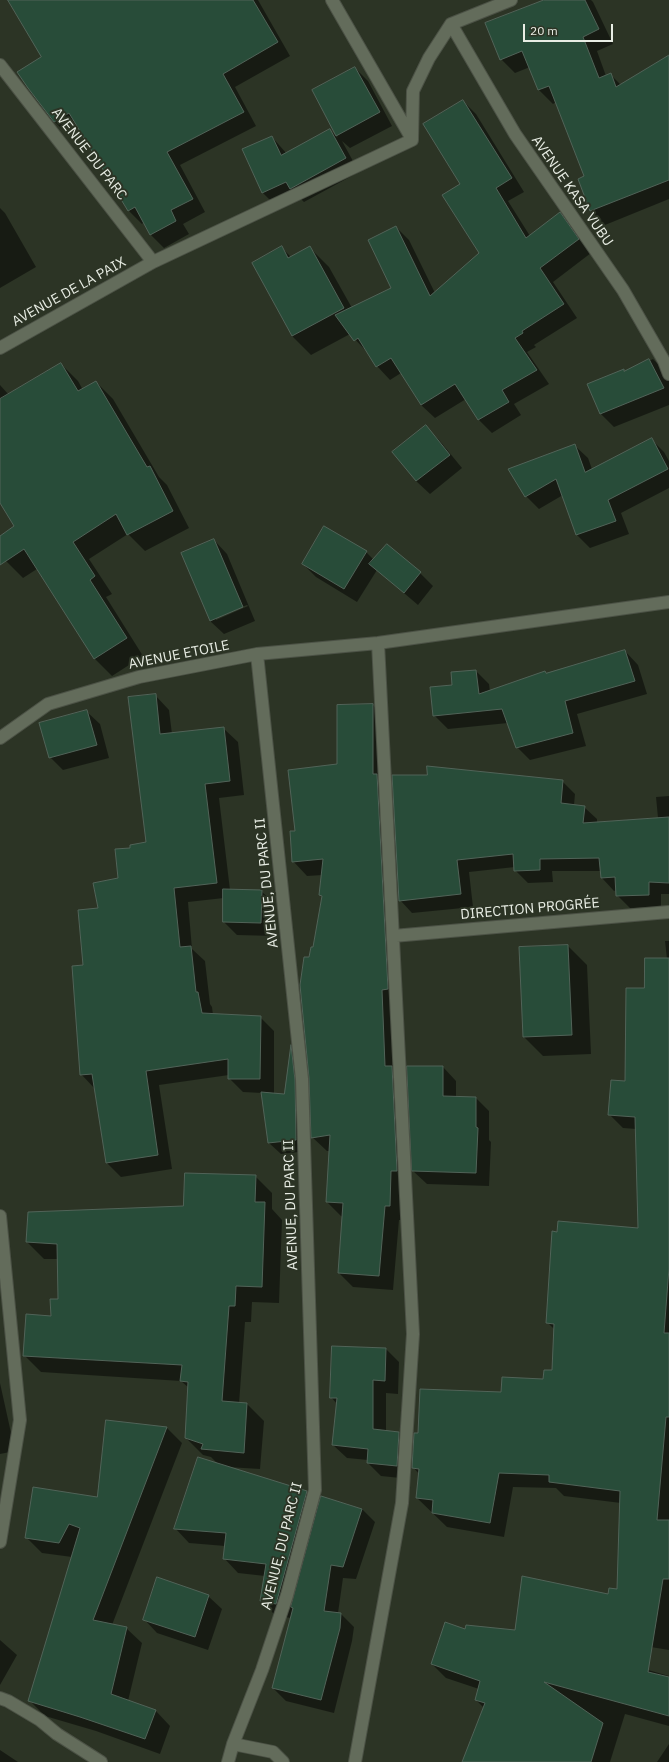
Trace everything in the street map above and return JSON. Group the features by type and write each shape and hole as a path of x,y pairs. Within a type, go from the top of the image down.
{"street":[{"path":"332,0 412,140"},
{"path":"412,140 413,91 429,58 451,24 511,0"},
{"name":"AVENUE KASA VUBU","path":"451,24 515,134 623,290 664,361 669,374"},
{"name":"AVENUE DU PARC","path":"0,65 153,262"},
{"name":"AVENUE DE LA PAIX","path":"0,348 153,262 412,140"},
{"name":"AVENUE ETOILE","path":"0,738 48,704 139,677 257,654 378,643 669,602"},
{"path":"355,1762 402,1503 413,1334 378,643"},
{"name":"AVENUE, DU PARC II","path":"228,1762 262,1670 287,1595 315,1490 302,1079 257,654"},
{"name":"DIRECTION PROGRÉE","path":"393,936 669,912"},
{"path":"0,1216 20,1420 0,1542"},
{"path":"0,1698 8,1701 40,1720 57,1734 101,1762"},
{"path":"234,1744 273,1752 284,1762"}],"building":[{"path":"8,0 253,0 278,42 223,74 244,112 167,152 193,199 171,210 176,221 150,235 135,207 128,211 69,113 54,122 28,88 17,72 41,57"},
{"path":"544,0 585,0 599,29 583,37 599,78 611,73 616,87 669,55 669,180 590,211 578,179 584,176 549,86 538,90 522,51 500,60 485,23"},
{"path":"355,67 380,112 336,136 312,90"},
{"path":"463,100 512,178 496,188 526,238 560,212 579,239 540,268 564,304 522,331 523,333 515,338 537,370 502,390 509,402 478,420 455,384 421,405 391,358 376,367 358,338 354,341 335,315 391,288 368,240 396,226 430,296 479,253 442,195 460,184 423,124"},
{"path":"330,129 346,158 290,189 286,182 262,193 242,149 272,136 281,155"},
{"path":"282,246 288,258 310,246 344,308 292,336 252,263"},
{"path":"649,359 664,388 600,414 587,384 624,369 624,371"},
{"path":"61,363 78,391 96,381 147,467 150,466 173,511 127,535 116,514 73,542 95,576 90,580 127,638 94,659 24,549 0,565 0,536 14,526 0,503 0,399"},
{"path":"426,425 450,455 416,481 392,452"},
{"path":"652,438 668,469 608,500 616,521 576,535 556,479 525,497 508,469 575,444 585,472"},
{"path":"324,526 367,551 344,589 302,564"},
{"path":"214,539 243,607 210,621 181,553"},
{"path":"387,544 421,572 404,593 369,564"},
{"path":"625,650 635,681 565,701 573,733 516,748 502,709 433,716 430,687 452,685 451,672 476,670 479,694 545,671 546,673"},
{"path":"156,694 160,734 224,727 230,781 205,784 217,883 174,888 180,947 191,946 196,992 198,992 202,1013 261,1016 260,1079 228,1079 228,1059 146,1071 158,1155 106,1163 92,1074 80,1075 72,966 83,965 78,910 98,908 93,883 118,878 115,849 130,848 130,845 146,842 128,697"},
{"path":"373,704 373,774 377,774 388,989 382,990 385,1066 392,1066 397,1171 391,1171 390,1206 385,1206 379,1276 338,1273 343,1203 326,1202 330,1135 311,1138 309,1078 300,985 304,957 309,957 311,947 313,947 322,896 319,895 323,859 292,862 290,831 295,831 288,770 337,764 337,705"},
{"path":"87,710 97,745 49,758 39,723"},
{"path":"427,766 563,780 561,803 585,806 583,823 669,817 669,883 649,882 649,895 616,896 615,877 601,878 599,858 540,859 540,870 514,871 513,854 457,860 461,894 399,901 392,775 427,775"},
{"path":"223,889 262,890 261,923 223,922"},
{"path":"568,945 572,1035 523,1037 519,947"},
{"path":"645,958 669,958 669,1268 664,1333 669,1333 669,1417 666,1417 657,1520 669,1520 669,1579 663,1579 648,1672 669,1677 669,1716 544,1682 603,1723 591,1762 462,1762 485,1703 475,1700 480,1681 431,1664 445,1622 465,1629 466,1625 515,1630 522,1576 608,1594 609,1588 617,1589 620,1491 549,1482 549,1475 499,1473 490,1523 432,1513 433,1500 416,1498 419,1469 412,1468 414,1433 418,1433 420,1389 501,1392 502,1377 543,1379 544,1370 552,1370 554,1324 546,1323 552,1231 557,1232 558,1221 638,1228 635,1117 608,1115 611,1080 625,1081 626,988 644,988"},
{"path":"291,1045 295,1080 296,1140 268,1143 261,1092 284,1094"},
{"path":"407,1066 443,1066 443,1096 476,1097 476,1127 478,1128 476,1173 412,1171"},
{"path":"185,1173 256,1175 255,1202 265,1202 262,1287 236,1286 235,1306 229,1306 222,1401 247,1403 244,1453 201,1449 203,1444 185,1438 188,1382 180,1381 182,1365 23,1356 26,1314 51,1316 50,1299 58,1299 57,1244 26,1242 28,1212 183,1206"},
{"path":"332,1346 386,1348 385,1381 373,1380 373,1429 399,1432 397,1466 367,1463 368,1449 332,1445 337,1398 330,1398"},
{"path":"106,1420 167,1427 93,1620 127,1627 111,1694 156,1710 145,1739 28,1701 80,1528 69,1524 59,1543 25,1538 33,1487 97,1497"},
{"path":"198,1457 307,1491 276,1604 260,1601 266,1564 223,1559 226,1533 174,1529"},
{"path":"321,1496 362,1509 343,1567 331,1565 324,1611 341,1613 340,1628 321,1700 272,1688 293,1608 291,1607"},
{"path":"157,1577 209,1595 195,1637 143,1620"}]}
